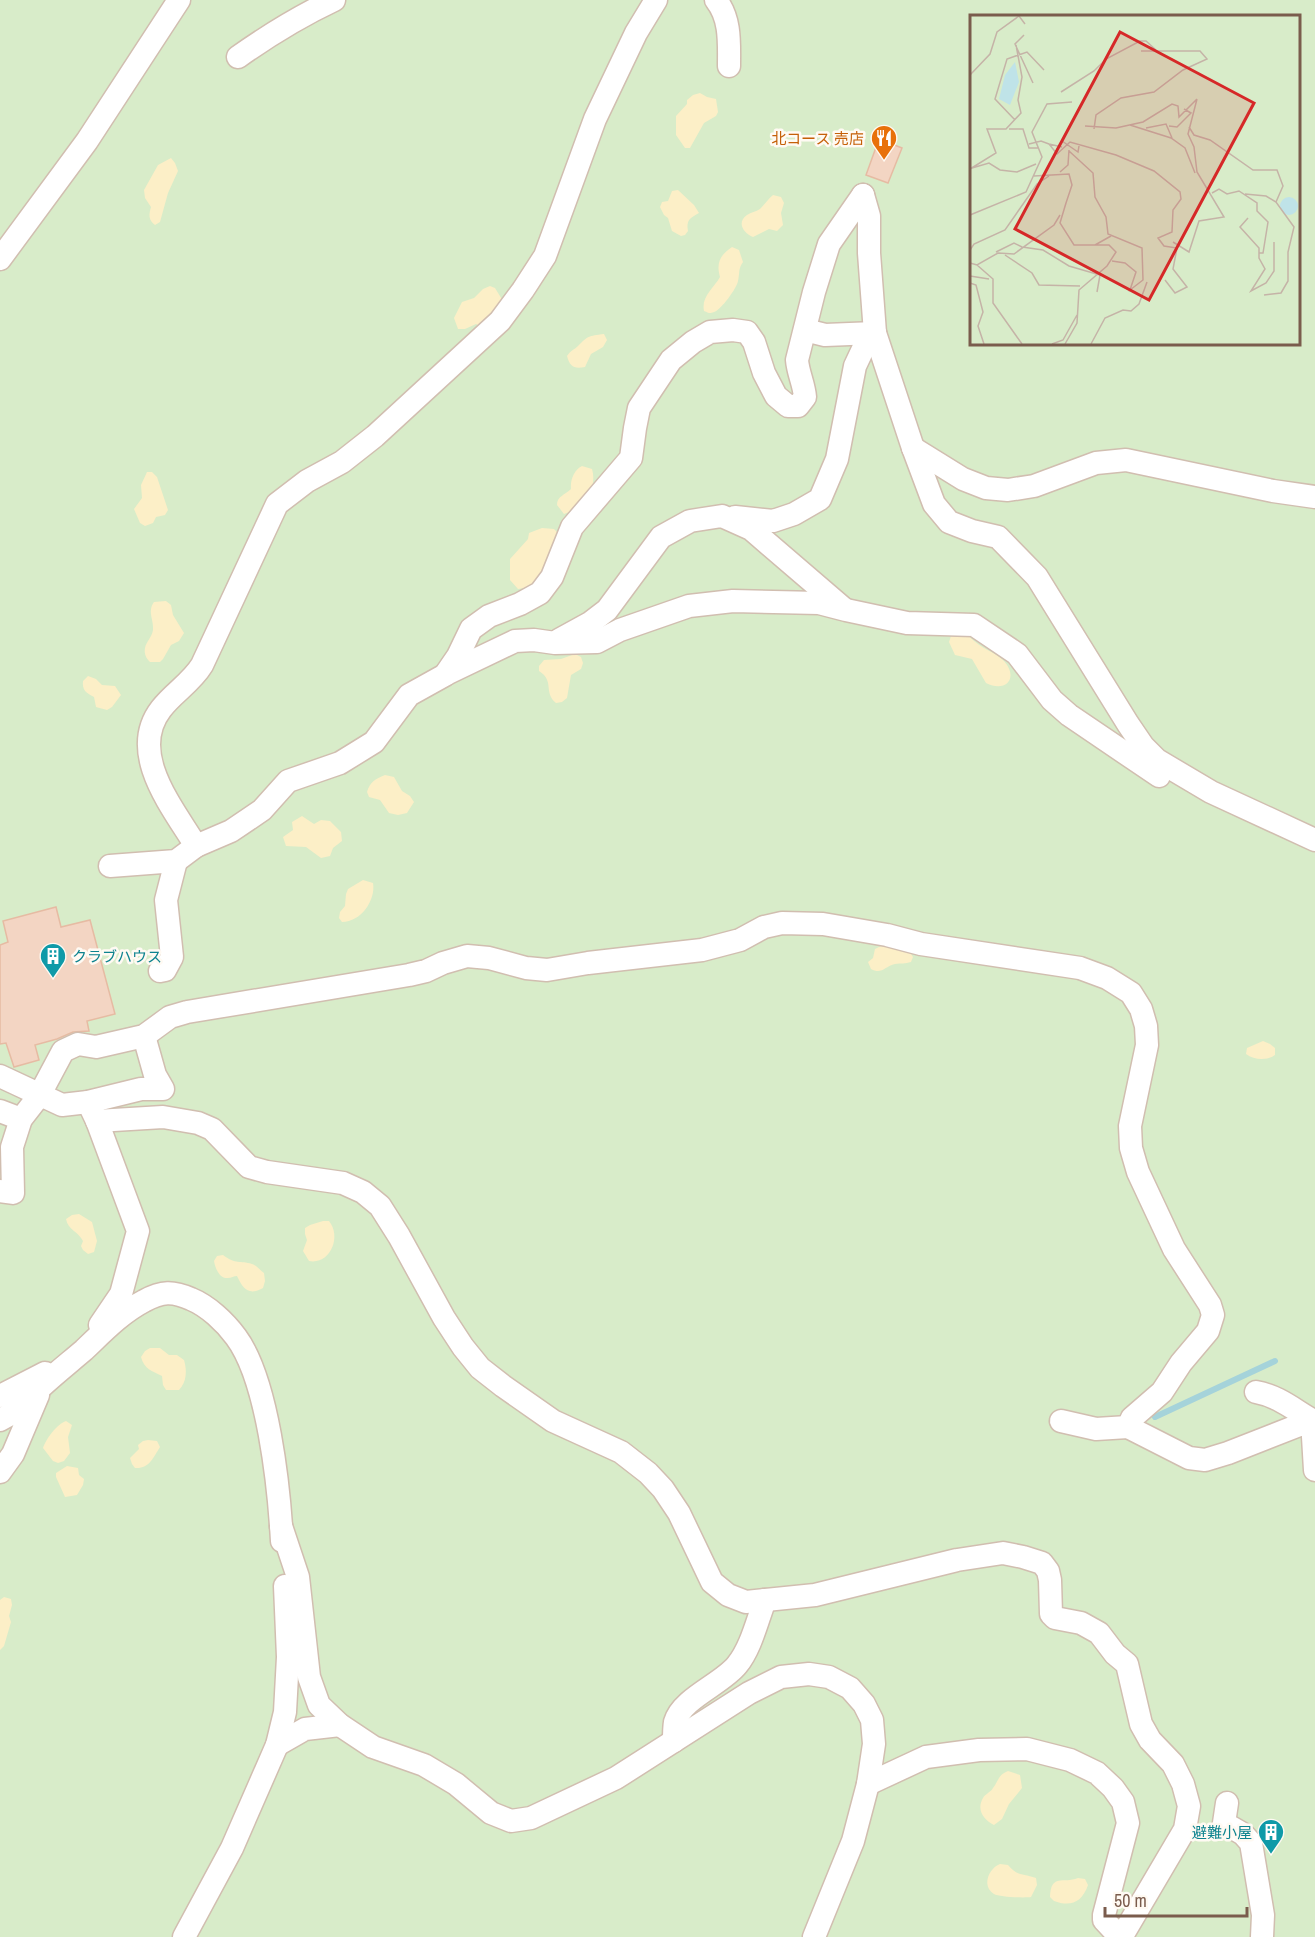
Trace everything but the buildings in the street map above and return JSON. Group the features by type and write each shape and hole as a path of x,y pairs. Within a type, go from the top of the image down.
{"lane":[{"path":"0,259 87,141 179,0"},
{"path":"238,57 271,33 334,0"},
{"path":"196,846 167,799 152,768 148,749 150,732 160,710 196,675 202,665 277,504 306,481 342,462 375,436 486,335 500,321 523,290 545,256 595,119 636,33 656,0"},
{"path":"716,0 728,30 729,66"},
{"path":"445,675 458,657 471,629 489,616 520,604 540,593 552,577 572,527 632,458 639,408 671,360 693,342 710,332 733,330 747,332 754,342 764,373 776,396 788,406 798,406 805,397 797,360 814,292 829,244 863,195 869,216 869,253 875,333 934,504 949,522 972,531 998,537 1037,577 1143,746 1157,760 1211,792 1315,840"},
{"path":"805,330 825,336 875,333"},
{"path":"555,643 608,610 661,537 690,521 722,516 773,521 794,514 820,499 837,459 855,366 862,349 875,333"},
{"path":"913,448 963,479 986,488 1008,490 1034,486 1096,463 1126,460 1273,491 1315,497"},
{"path":"722,516 751,529 846,610"},
{"path":"110,866 176,861 196,846 231,831 262,810 288,781 340,763 374,742 409,695 515,641 597,642 620,630 689,606 733,601 819,603 907,623 974,625 1017,654 1052,700 1069,715 1187,794 1211,792"},
{"path":"160,971 165,970 172,957 166,900 176,861"},
{"path":"0,1191 13,1193 10,1115 39,1096 63,1051 78,1044 96,1047 144,1036 170,1017 186,1012 409,975 467,956 489,957 526,968 547,970 702,950 740,940 764,927 782,923 824,924 887,935 921,944 1080,968 1107,978 1131,993 1141,1009 1146,1026 1147,1045 1130,1126 1131,1148 1138,1172 1174,1249 1210,1305 1213,1315 1208,1331 1181,1363 1162,1392 1132,1418 1128,1427"},
{"path":"93,1111 141,1089 163,1089 155,1075 144,1036"},
{"path":"0,1077 63,1105 93,1111 163,1117 198,1123 212,1129 249,1167 267,1172 343,1183 363,1192 380,1206 444,1318 480,1368 553,1421 621,1452 648,1473 663,1489 679,1513 712,1582 728,1595 746,1602 815,1595 957,1560 1003,1554 1042,1563 1048,1571 1050,1580 1051,1614 1055,1618 1081,1623 1099,1633 1115,1654 1127,1664 1141,1724 1149,1740 1173,1764 1183,1784 1189,1806 1185,1829 1122,1936 1117,1934 1104,1920 1128,1823 1123,1802 1113,1788 1096,1773 1070,1760 1027,1749 979,1750 926,1757 868,1784"},
{"path":"0,1396 80,1353 121,1294 138,1231 93,1111"},
{"path":"0,1420 24,1405 118,1318 163,1292 181,1295 199,1302 216,1316 237,1338 252,1368 270,1434 281,1526 288,1657 285,1712 277,1745 232,1848 184,1937"},
{"path":"0,1472 13,1454 42,1386"},
{"path":"1256,1392 1278,1398 1313,1421"},
{"path":"1060,1421 1096,1429 1128,1427 1188,1458 1205,1460 1313,1421"},
{"path":"1313,1421 1315,1470"},
{"path":"281,1526 298,1576 309,1677 319,1705 340,1725 373,1747 424,1765 456,1784 491,1813 511,1821 531,1818 616,1778 748,1693 781,1677 809,1674 829,1677 850,1688 864,1704 872,1720 874,1744 868,1784 853,1841 814,1937"},
{"path":"674,1741 675,1721 683,1710 737,1666 746,1650 765,1600"},
{"path":"277,1745 305,1728 340,1725"},
{"path":"1227,1803 1224,1823 1243,1834 1251,1843 1263,1915 1262,1937"}],"green space":[{"path":"0,0 1315,0 1315,1937 0,1937"}],"sand":[{"path":"700,93 716,99 718,112 716,116 704,123 690,148 685,148 676,135 676,116 687,104 687,100"},
{"path":"171,158 178,171 168,193 160,222 155,225 150,219 151,207 145,198 144,190 158,165"},
{"path":"678,190 699,213 689,220 688,231 681,236 672,231 668,218 660,207 662,202 668,201 672,191"},
{"path":"773,195 781,197 784,203 781,213 783,225 777,231 769,229 753,237 742,228 742,221 747,215 760,209"},
{"path":"732,247 739,250 743,262 737,284 721,307 708,313 704,311 704,301 720,277 718,268 720,260 724,253"},
{"path":"490,286 495,288 503,301 481,327 476,324 465,329 458,329 454,318 462,302 474,298"},
{"path":"604,334 607,340 603,347 591,354 585,367 578,368 571,365 567,356 570,352 589,337"},
{"path":"582,466 592,469 591,490 583,502 564,514 557,502 571,489 573,476"},
{"path":"147,472 152,472 157,477 168,510 165,515 156,517 153,523 145,526 140,523 134,509 142,498 141,485"},
{"path":"542,528 554,529 559,534 541,577 530,587 518,589 510,580 510,559 528,539 529,533"},
{"path":"166,601 171,605 173,615 184,633 179,641 171,645 160,662 150,662 145,650 153,630 151,609 154,602"},
{"path":"965,633 1004,661 1010,673 1008,682 999,686 986,683 972,659 955,655 949,642 951,636"},
{"path":"575,654 581,657 583,663 581,669 571,675 567,698 556,703 550,695 547,679 539,671 539,666 544,660 561,659"},
{"path":"88,676 96,679 102,685 115,686 121,695 112,707 107,710 96,707 94,697 83,687 83,681"},
{"path":"385,775 394,777 402,791 414,802 407,813 398,815 389,813 380,800 369,797 367,792 371,783"},
{"path":"302,816 314,824 321,820 330,821 341,832 342,841 333,848 330,856 321,858 306,847 286,846 283,837 293,830 292,822"},
{"path":"363,880 373,883 370,903 361,914 342,922 339,918 340,912 345,906 348,889"},
{"path":"881,946 910,952 913,957 911,962 895,964 881,971 871,969 868,962 873,958 875,949"},
{"path":"1263,1041 1275,1048 1275,1055 1260,1059 1246,1054 1247,1048"},
{"path":"79,1214 92,1222 97,1241 94,1252 88,1254 81,1246 83,1241 69,1226 66,1219"},
{"path":"329,1221 333,1227 332,1248 323,1259 309,1261 303,1251 307,1240 305,1228"},
{"path":"223,1255 231,1260 257,1267 264,1273 263,1288 250,1291 244,1288 237,1276 222,1277 214,1261 217,1256"},
{"path":"150,1348 160,1348 169,1355 177,1355 184,1360 186,1376 179,1390 166,1390 162,1376 144,1364 141,1357"},
{"path":"66,1421 72,1425 68,1437 70,1453 64,1461 58,1463 53,1461 43,1448 52,1432"},
{"path":"148,1440 157,1441 160,1447 147,1465 135,1468 130,1458 139,1449 138,1445"},
{"path":"67,1466 78,1468 79,1475 84,1479 77,1495 65,1497 56,1473"},
{"path":"4,1597 11,1599 9,1616 11,1622 4,1646 0,1650 0,1600"},
{"path":"1008,1771 1020,1775 1022,1788 1009,1804 1002,1819 994,1825 982,1814 981,1802 1000,1776"},
{"path":"1000,1864 1008,1865 1018,1873 1036,1878 1037,1885 1031,1897 1001,1896 990,1891 988,1878 993,1869"},
{"path":"1085,1879 1088,1885 1079,1900 1065,1904 1054,1901 1050,1897 1055,1882"}],"waterway":[{"path":"1155,1417 1275,1361"}],"place":[{"name":"北コース 売店","path":"884,161"},
{"name":"クラブハウス","path":"53,979"},
{"name":"避難小屋","path":"1271,1855"}]}
